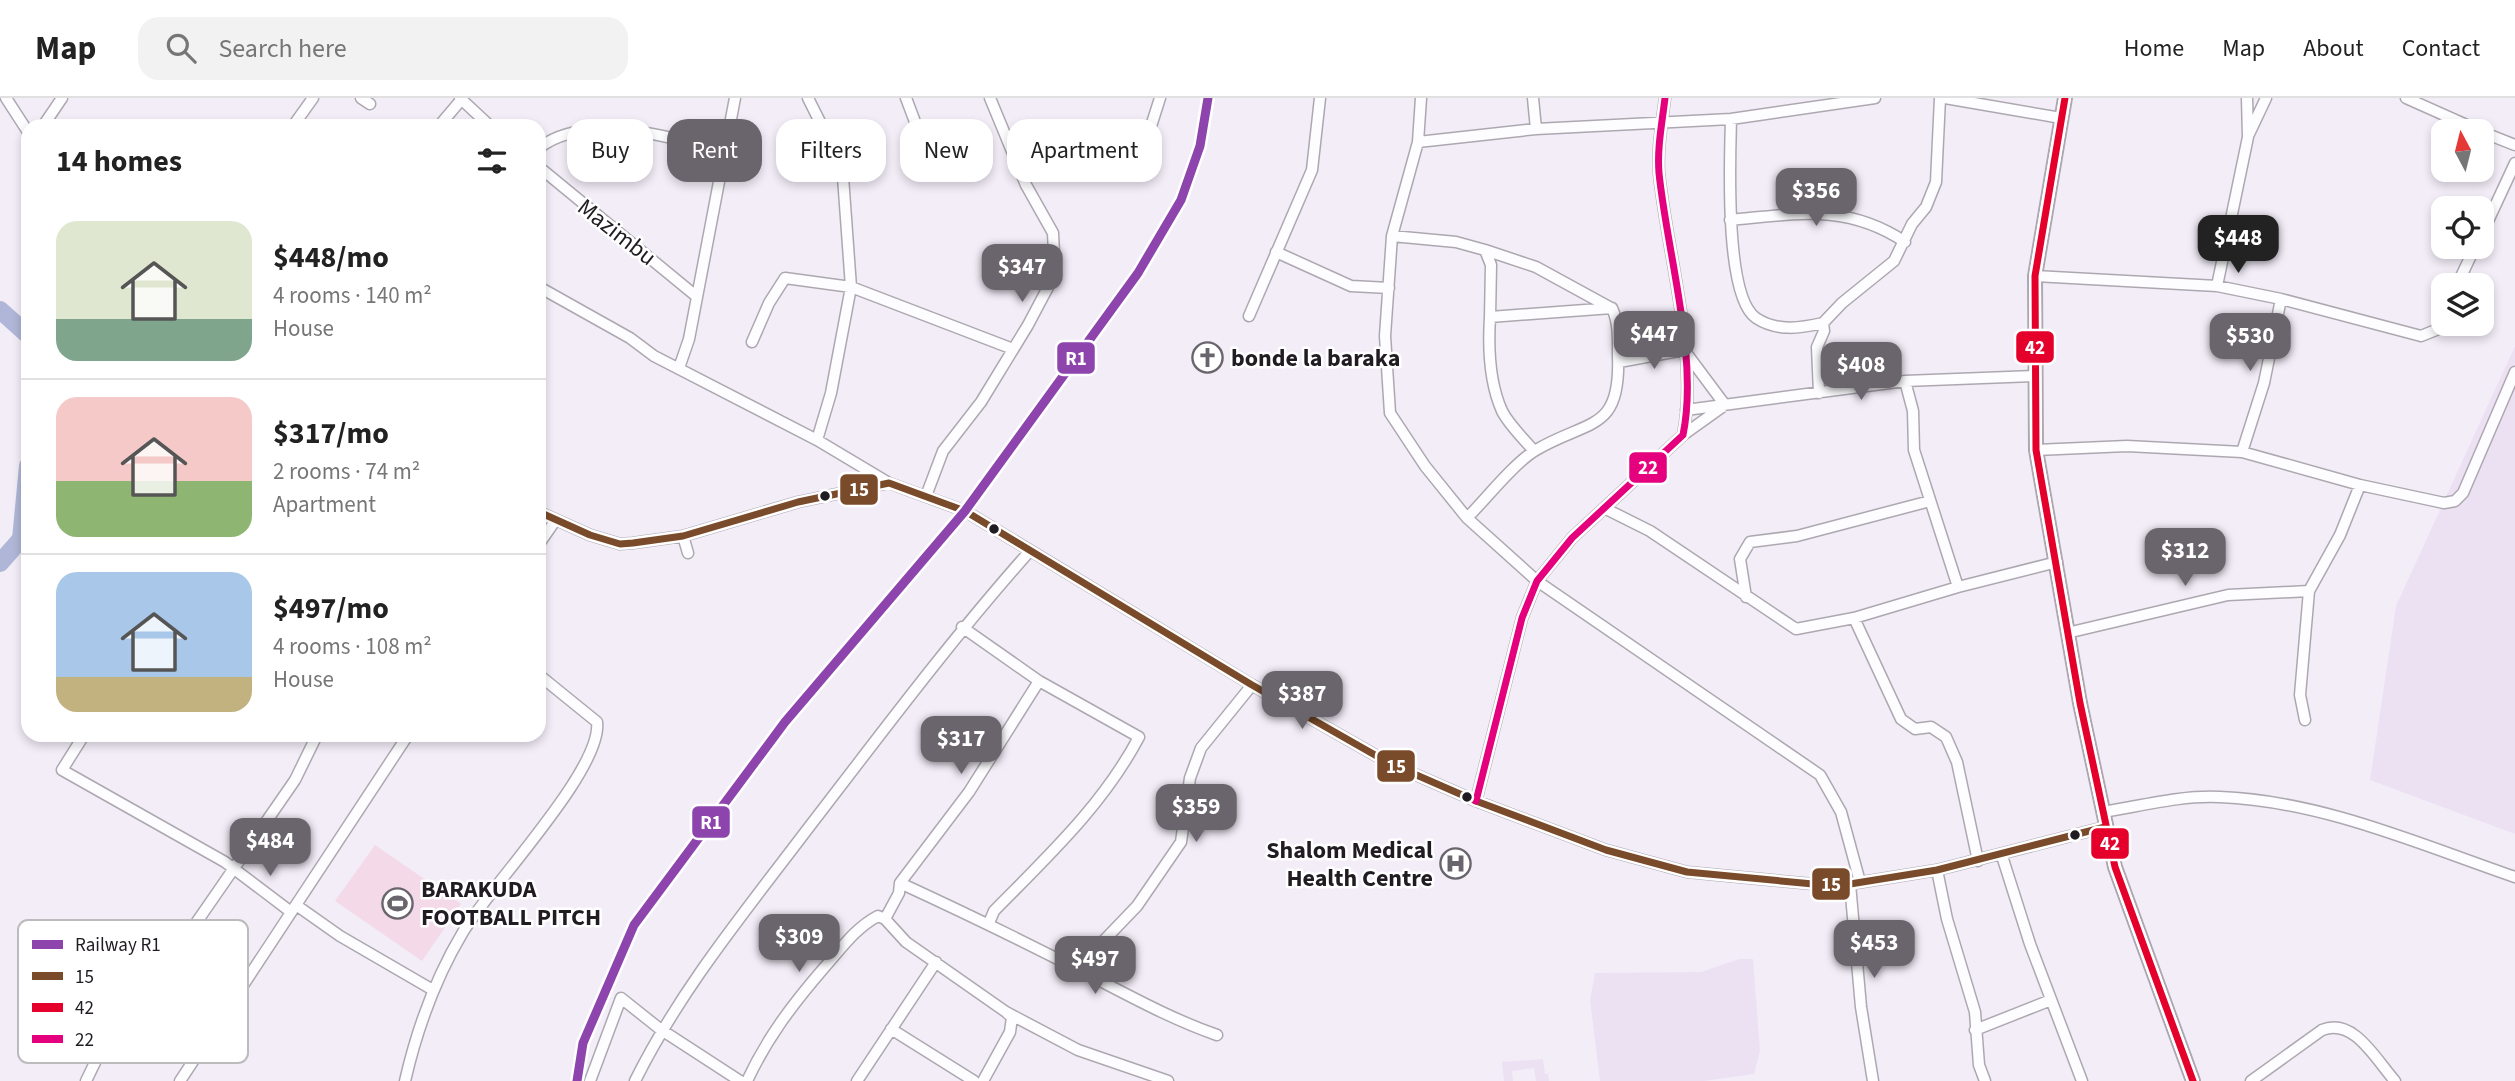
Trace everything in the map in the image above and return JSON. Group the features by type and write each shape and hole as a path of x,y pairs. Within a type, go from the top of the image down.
{"street":[{"path":"6,98 21,121"},
{"path":"48,119 62,98"},
{"path":"298,119 313,98"},
{"path":"731,119 734,98"},
{"path":"808,98 843,177 851,288 831,393 817,440"},
{"path":"905,98 913,119"},
{"path":"926,496 943,451 981,402 1055,274 1056,242 1026,185 990,98"},
{"path":"1153,119 1160,98"},
{"path":"1249,316 1312,170 1320,98"},
{"path":"1421,98 1418,142 1392,236 1385,336 1390,413 1425,466 1467,518 1537,581 1820,775 1841,813 1855,883 1861,1007 1873,1081"},
{"path":"1533,98 1536,129"},
{"path":"1665,98 1659,172 1684,350 1686,410 1683,435"},
{"path":"1418,142 1536,129 1661,125 1731,119 1846,99 1875,98"},
{"path":"1819,393 1817,347 1823,323 1842,303 1894,261 1912,224 1926,207 1936,182 1940,98"},
{"path":"1945,98 2061,118"},
{"path":"2065,98 2035,276 2036,450 2067,633 2105,827 2115,867 2193,1081"},
{"path":"2247,98 2248,137"},
{"path":"2217,286 2248,137 2266,98"},
{"path":"2406,98 2452,119"},
{"path":"444,119 460,99 482,119"},
{"path":"1731,119 1730,220 1738,283 1754,317 1777,328 1823,323"},
{"path":"546,143 571,132 630,131 667,137"},
{"path":"2494,137 2515,145"},
{"path":"2494,208 2515,163"},
{"name":"Mazimbu","path":"546,173 696,296"},
{"path":"679,368 689,339 719,182"},
{"path":"1730,220 1812,213 1839,216 1879,225 1905,242"},
{"path":"1392,236 1456,242 1536,267 1612,308 1618,330 1618,387 1614,404 1604,417 1534,451 1467,518"},
{"path":"1485,250 1491,265 1488,345 1493,381 1503,412 1534,451"},
{"path":"1276,251 1351,286 1389,288"},
{"path":"2035,276 2217,286 2281,299 2421,336 2431,332"},
{"path":"752,342 769,303 785,278 851,288 1013,349"},
{"path":"546,291 679,368 817,440 889,483 965,511 1252,685 1389,763 1476,802 1606,850 1686,872 1813,884 1855,883 2002,856 2105,827"},
{"path":"2242,452 2263,383 2281,299"},
{"path":"1490,317 1612,308"},
{"path":"1619,362 1684,350"},
{"path":"1684,350 1725,405"},
{"path":"2036,450 2127,446 2242,452 2360,485 2444,503 2460,498 2515,372"},
{"path":"1686,410 1905,381 2035,376"},
{"path":"1905,381 1913,411 1914,450 1958,587"},
{"path":"1476,802 1522,618 1537,581 1572,538 1683,435 1725,405"},
{"path":"546,516 620,544 683,536 798,502 889,483"},
{"path":"2305,720 2301,695 2309,591 2340,536 2360,485"},
{"path":"1746,597 1740,559 1750,542 1797,536 1930,501"},
{"path":"1606,509 1650,531 1796,629 1854,618 1958,587 2057,562"},
{"path":"546,534 555,520"},
{"path":"683,536 688,553"},
{"path":"635,1081 660,1029 726,937 962,627 1029,552"},
{"path":"2067,633 2228,595 2309,591"},
{"path":"1854,618 1901,719 1915,729 1931,727 1946,737 1957,762 1978,861"},
{"path":"962,627 1039,681 1139,737 1116,779 1081,822 994,911 989,923"},
{"path":"405,1081 433,990 463,930 556,807 596,740 597,722 546,681"},
{"path":"885,919 899,893 900,883 969,792 1039,681"},
{"path":"1085,973 1090,955 1137,906 1181,842 1190,778 1201,748 1252,685"},
{"path":"79,742 62,770 225,862 293,909 433,990"},
{"path":"197,920 295,780 314,742"},
{"path":"248,977 403,742"},
{"path":"2103,812 2172,800 2218,797 2275,802 2324,812 2515,877"},
{"path":"2002,856 2082,1081"},
{"path":"1937,870 1947,919 1975,1012 1975,1030 1985,1081"},
{"path":"900,883 989,923 1030,948 1177,1021 1217,1035"},
{"path":"747,1081 776,1025 862,926 878,916 885,919 906,942 1012,1017 1012,1026 983,1081"},
{"path":"856,1081 936,962"},
{"path":"590,1081 621,998 660,1029 740,1081"},
{"path":"1975,1030 2051,1000"},
{"path":"1006,1012 1078,1049 1168,1081"},
{"path":"2251,1081 2322,1030 2332,1026 2351,1031 2395,1081"},
{"path":"891,1029 974,1081"},
{"path":"86,1081 95,1063"},
{"path":"180,1081 192,1063"}],"shaded area":[{"path":"2515,346 2515,834 2370,780 2396,606"},
{"name":"BARAKUDA FOOTBALL PITCH","path":"375,845 461,904 422,961 335,901"},
{"path":"1739,959 1753,959 1760,1051 1754,1074 1704,1081 1600,1081 1590,1000 1595,973 1701,972"},
{"path":"1543,1059 1549,1081 1536,1081 1534,1068 1512,1071 1513,1081 1504,1081 1502,1062"}],"waterway":[{"path":"0,310 21,329"},
{"path":"0,563 21,539"}],"rail line":[{"name":"R1","path":"577,1081 583,1043 634,925 785,722 965,511 1138,273 1181,200 1200,146 1208,98"}],"transit line":[{"name":"22","path":"1476,801 1522,618 1537,581 1572,538 1683,435 1687,405 1685,339 1659,173 1659,145 1665,98"},
{"name":"42","path":"2065,98 2035,276 2036,450 2080,703 2115,867 2193,1081"},
{"name":"15","path":"546,515 590,535 620,544 633,543 683,536 798,502 889,483 965,511 1252,685 1389,763 1476,801 1606,850 1687,872 1813,884 1850,884 1937,870 2105,827"}],"place":[{"name":"bonde la baraka","path":"1208,358"},
{"name":"Shalom Medical Health Centre","path":"1456,864"},
{"name":"BARAKUDA FOOTBALL PITCH","path":"398,903"}]}
